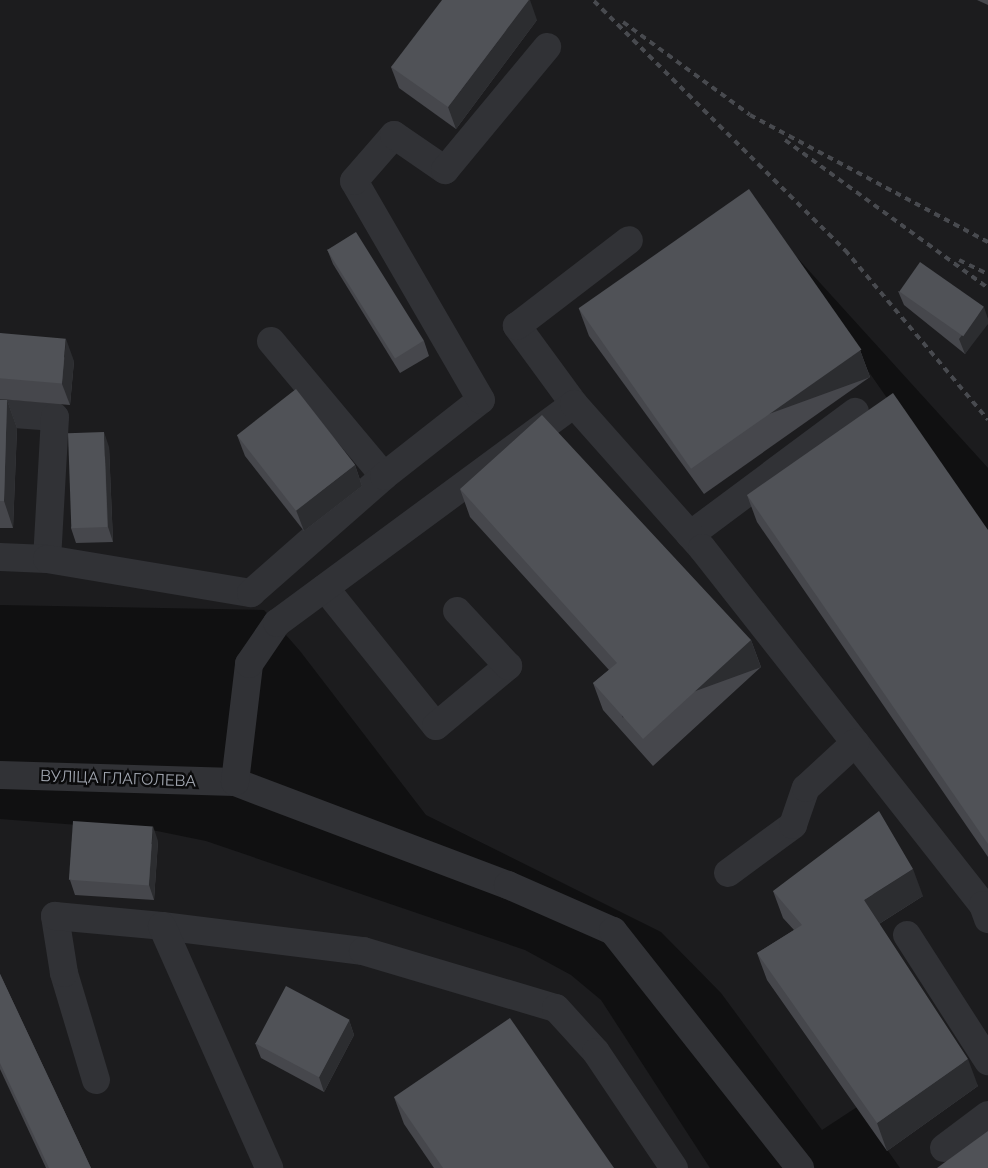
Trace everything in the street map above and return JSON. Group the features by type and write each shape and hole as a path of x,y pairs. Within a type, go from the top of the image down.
{"street":[{"path":"0,557 46,559 251,592 384,476 480,400 354,181 394,136 444,170 547,47"},
{"path":"628,240 517,326 574,404 690,535 983,905 988,919"},
{"path":"271,341 384,476"},
{"path":"235,782 248,664 277,623 574,404"},
{"path":"690,535 854,412"},
{"path":"0,413 55,417 46,559"},
{"path":"324,588 436,726 508,666 457,611"},
{"path":"728,873 793,825 806,788 855,743"},
{"name":"ВУЛІЦА ГЛАГОЛЕВА","path":"0,775 235,782 508,885 613,931 800,1168"},
{"path":"96,1080 64,973 55,916 162,926 363,951 556,1008 596,1052 674,1168"},
{"path":"162,926 269,1168"},
{"path":"907,934 988,1061"},
{"path":"944,1148 988,1115"}],"shaded area":[{"path":"0,0 988,0 988,468 763,220 988,543 988,1168 900,1168 857,1107 822,1130 721,993 661,932 426,815 300,651 264,610 0,605"},
{"path":"0,819 157,831 206,841 525,950 571,975 601,1000 710,1168 0,1168"}],"building":[{"path":"442,0 529,0 448,107 391,67"},
{"path":"749,189 861,350 691,469 579,308"},
{"path":"356,232 424,341 395,359 327,250"},
{"path":"920,262 984,307 963,336 899,291"},
{"path":"0,333 66,339 62,384 0,378"},
{"path":"296,389 355,465 296,511 237,435"},
{"path":"893,393 988,530 988,844 747,495"},
{"path":"0,400 7,400 4,501 0,501"},
{"path":"542,415 751,640 643,739 593,683 617,663 460,489"},
{"path":"104,432 107,527 71,528 68,433"},
{"path":"879,811 913,869 864,900 968,1059 877,1123 757,953 802,925 773,891"},
{"path":"73,821 153,827 149,885 69,880"},
{"path":"0,974 91,1168 49,1168 0,1063"},
{"path":"286,986 350,1020 319,1077 255,1043"},
{"path":"510,1018 614,1168 443,1168 394,1097"},
{"path":"988,1131 988,1168 937,1168"}],"railway":[{"path":"594,1 845,250 988,420"},
{"path":"623,22 750,115 988,242"},
{"path":"785,140 988,288"},
{"path":"959,260 988,274"}]}
